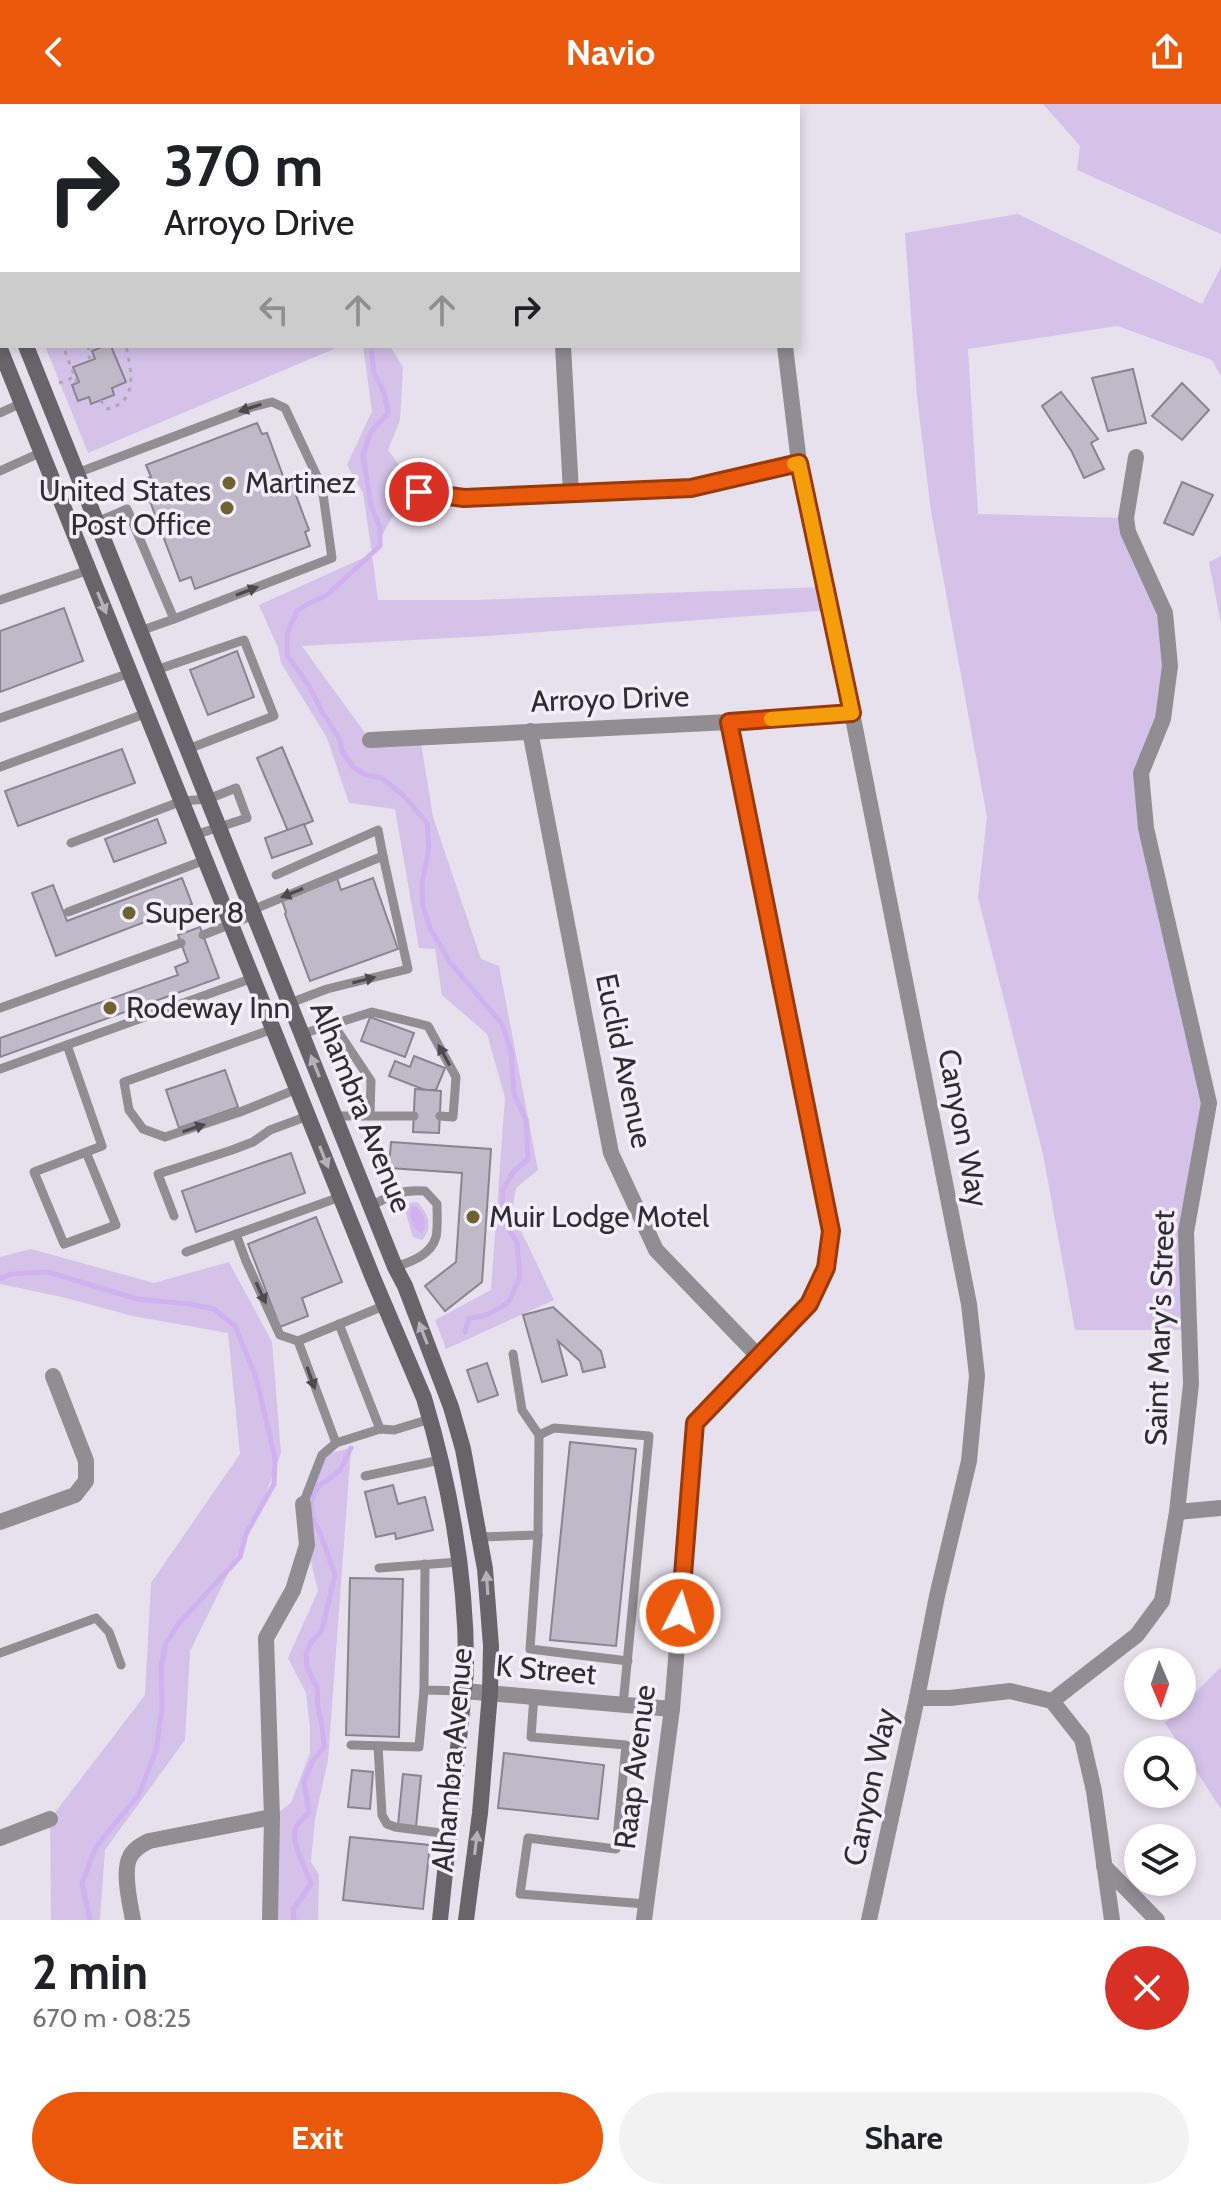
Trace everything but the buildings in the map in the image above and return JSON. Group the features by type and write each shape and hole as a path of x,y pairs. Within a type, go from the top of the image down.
{"main road":[{"name":"Alhambra Avenue","path":"26,348 405,1286 451,1407 463,1449 485,1569 491,1646 480,1813 466,1920"},
{"name":"Alhambra Avenue","path":"1,354 430,1419 459,1562 466,1639 464,1691 440,1920"}],"street":[{"path":"1,354 22,348"},
{"path":"563,348 571,492"},
{"name":"Canyon Way","path":"785,348 799,463 852,713 969,1304 977,1376 969,1461 937,1596 869,1920"},
{"name":"Saint Mary's Street","path":"1052,1701 1137,1635 1162,1601 1177,1512 1191,1384 1186,1232 1215,1101 1146,828 1141,773 1163,719 1170,666 1165,613 1128,532 1126,518 1136,457"},
{"path":"419,492 464,498 691,488 799,463"},
{"name":"Arroyo Drive","path":"370,740 852,713"},
{"name":"Raap Avenue","path":"645,1912 672,1709 695,1423 809,1304 826,1268 831,1231 729,722"},
{"name":"Euclid Avenue","path":"530,731 611,1153 656,1250 759,1357"},
{"path":"0,1522 75,1495 86,1481 86,1461 53,1376"},
{"path":"270,1920 272,1817 266,1638 293,1590 307,1545 303,1504"},
{"path":"1177,1512 1221,1508"},
{"name":"K Street","path":"464,1691 672,1709"},
{"path":"917,1698 950,1698 1010,1691 1052,1701 1082,1739 1094,1791 1112,1920"},
{"path":"133,1920 127,1870 129,1857 138,1846 149,1841 272,1817"},
{"path":"0,1838 50,1819"},
{"path":"1104,1866 1157,1920"}],"lane":[{"path":"77,473 272,402 285,408 322,487 332,558 140,631"},
{"path":"0,413 22,403"},
{"path":"0,471 42,452"},
{"path":"97,522 127,509 174,619"},
{"path":"0,600 89,570"},
{"path":"156,670 244,640 274,716 188,749"},
{"path":"0,718 130,673"},
{"path":"0,767 147,713"},
{"path":"71,843 182,801 208,799 236,788 247,818 195,835"},
{"path":"276,875 378,830 408,969 327,989 290,1003"},
{"path":"203,935 383,856"},
{"path":"68,912 205,860"},
{"path":"0,1008 181,943"},
{"path":"0,1069 253,978"},
{"path":"302,1034 372,1012 428,1026 456,1077 453,1117 440,1116"},
{"path":"333,1024 371,1081 370,1115"},
{"path":"273,1029 124,1082 129,1110 143,1129 165,1137 297,1089"},
{"path":"67,1045 102,1146 86,1152 34,1172 64,1244 116,1225 86,1152"},
{"path":"174,1216 158,1174 253,1142 270,1130 308,1116"},
{"path":"335,1116 414,1116"},
{"path":"371,1206 408,1189 425,1191 437,1204 436,1239 413,1262 395,1267"},
{"path":"186,1252 340,1197"},
{"path":"236,1234 280,1335 298,1341 386,1305"},
{"path":"339,1324 380,1429"},
{"path":"298,1341 336,1443"},
{"path":"513,1354 522,1410 539,1435 538,1535 530,1649 628,1661"},
{"path":"303,1504 322,1455 336,1443 380,1429 394,1430 430,1419"},
{"path":"539,1435 554,1428 649,1436 623,1705"},
{"path":"365,1476 440,1460"},
{"path":"480,1537 538,1535"},
{"path":"379,1568 459,1562"},
{"path":"351,1745 419,1747 424,1690 425,1564"},
{"path":"0,1653 96,1618 109,1632 121,1665"},
{"path":"424,1690 464,1691"},
{"path":"534,1696 531,1737 626,1745 616,1849 528,1838 520,1894 645,1912"},
{"path":"378,1746 382,1815 387,1824 449,1834"}],"path":[{"path":"89,348 90,359"},
{"path":"101,400 108,409 119,406 128,394 132,376 126,348"},
{"path":"65,351 77,383"},
{"path":"57,384 75,377"}],"shaded area":[{"path":"1043,104 1221,104 1221,234 1077,170 1080,146"},
{"path":"1018,214 1202,304 1221,267 1221,377 1212,360 1117,326 968,349 978,514 1126,518 1165,613 1170,666 1141,773 1209,1103 1186,1232 1189,1330 1075,1330 1043,1154 978,897 987,817 931,511 917,397 905,233"},
{"path":"46,348 336,348 88,453"},
{"path":"363,348 391,348 403,367 400,420 388,450 419,492 392,517 372,554 363,493 347,465 372,411"},
{"path":"372,554 378,600 475,600 826,587 830,610 487,636 302,646 370,740 420,737 433,817 481,959 499,966 538,1170 516,1188 512,1212 554,1300 446,1349 435,1320 491,1290 505,1098 487,1034 442,995 435,949 419,948 395,809 349,803 327,738 281,663 278,648 259,605"},
{"path":"1221,556 1221,624 1209,562"},
{"path":"417,1202 429,1225 422,1240 413,1237 404,1207"},
{"path":"415,1206 424,1218 422,1234 411,1219 411,1207"},
{"path":"31,1249 154,1283 229,1262 272,1342 281,1453 260,1509 190,1651 185,1740 105,1850 100,1920 51,1920 50,1819 145,1695 151,1583 240,1454 228,1333 133,1316 0,1284 0,1257"},
{"path":"351,1448 328,1760 315,1819 311,1862 319,1875 318,1920 270,1920 272,1817 291,1803 310,1753 306,1693 288,1658 318,1591 307,1545 303,1504 322,1455"},
{"path":"1221,1667 1221,1809 1196,1771 1196,1736 1173,1736 1165,1723 1168,1720 1196,1720 1196,1692"}],"waterway":[{"path":"371,348 374,373 384,392 388,413 371,432 363,455 371,506 380,527 380,546 327,595 297,611 287,634 287,655 308,684 353,767 366,775 382,778 404,796 427,823 429,847 422,884 423,906 430,928 449,961 502,1024 511,1051 514,1094 526,1120 528,1159 513,1172 503,1190 502,1218 517,1242 520,1277 509,1301 484,1316 469,1318 465,1332"},
{"path":"0,1279 10,1274 48,1272 137,1299 214,1309 235,1326 256,1377 275,1458 274,1484 246,1534 240,1557 178,1624 166,1643 161,1666 162,1708 156,1751 139,1794 96,1847 82,1883 90,1920"},
{"path":"294,1920 293,1910 311,1884 297,1848 296,1827 309,1812 304,1782 312,1762 324,1747 317,1687 307,1668 306,1654 322,1630 335,1575 312,1518 311,1501 319,1485 340,1470 351,1448"}],"slow traffic":[{"path":"771,719 852,713 799,463 794,464"}],"place":[{"name":"Martinez","path":"229,483"},
{"name":"United States Post Office","path":"227,508"},
{"name":"Super 8","path":"129,913"},
{"name":"Rodeway Inn","path":"110,1008"},
{"name":"Muir Lodge Motel","path":"473,1217"}],"route":[{"path":"419,492 464,498 691,488 799,463 852,713 729,722 831,1231 826,1268 809,1304 695,1423 680,1613"}]}
